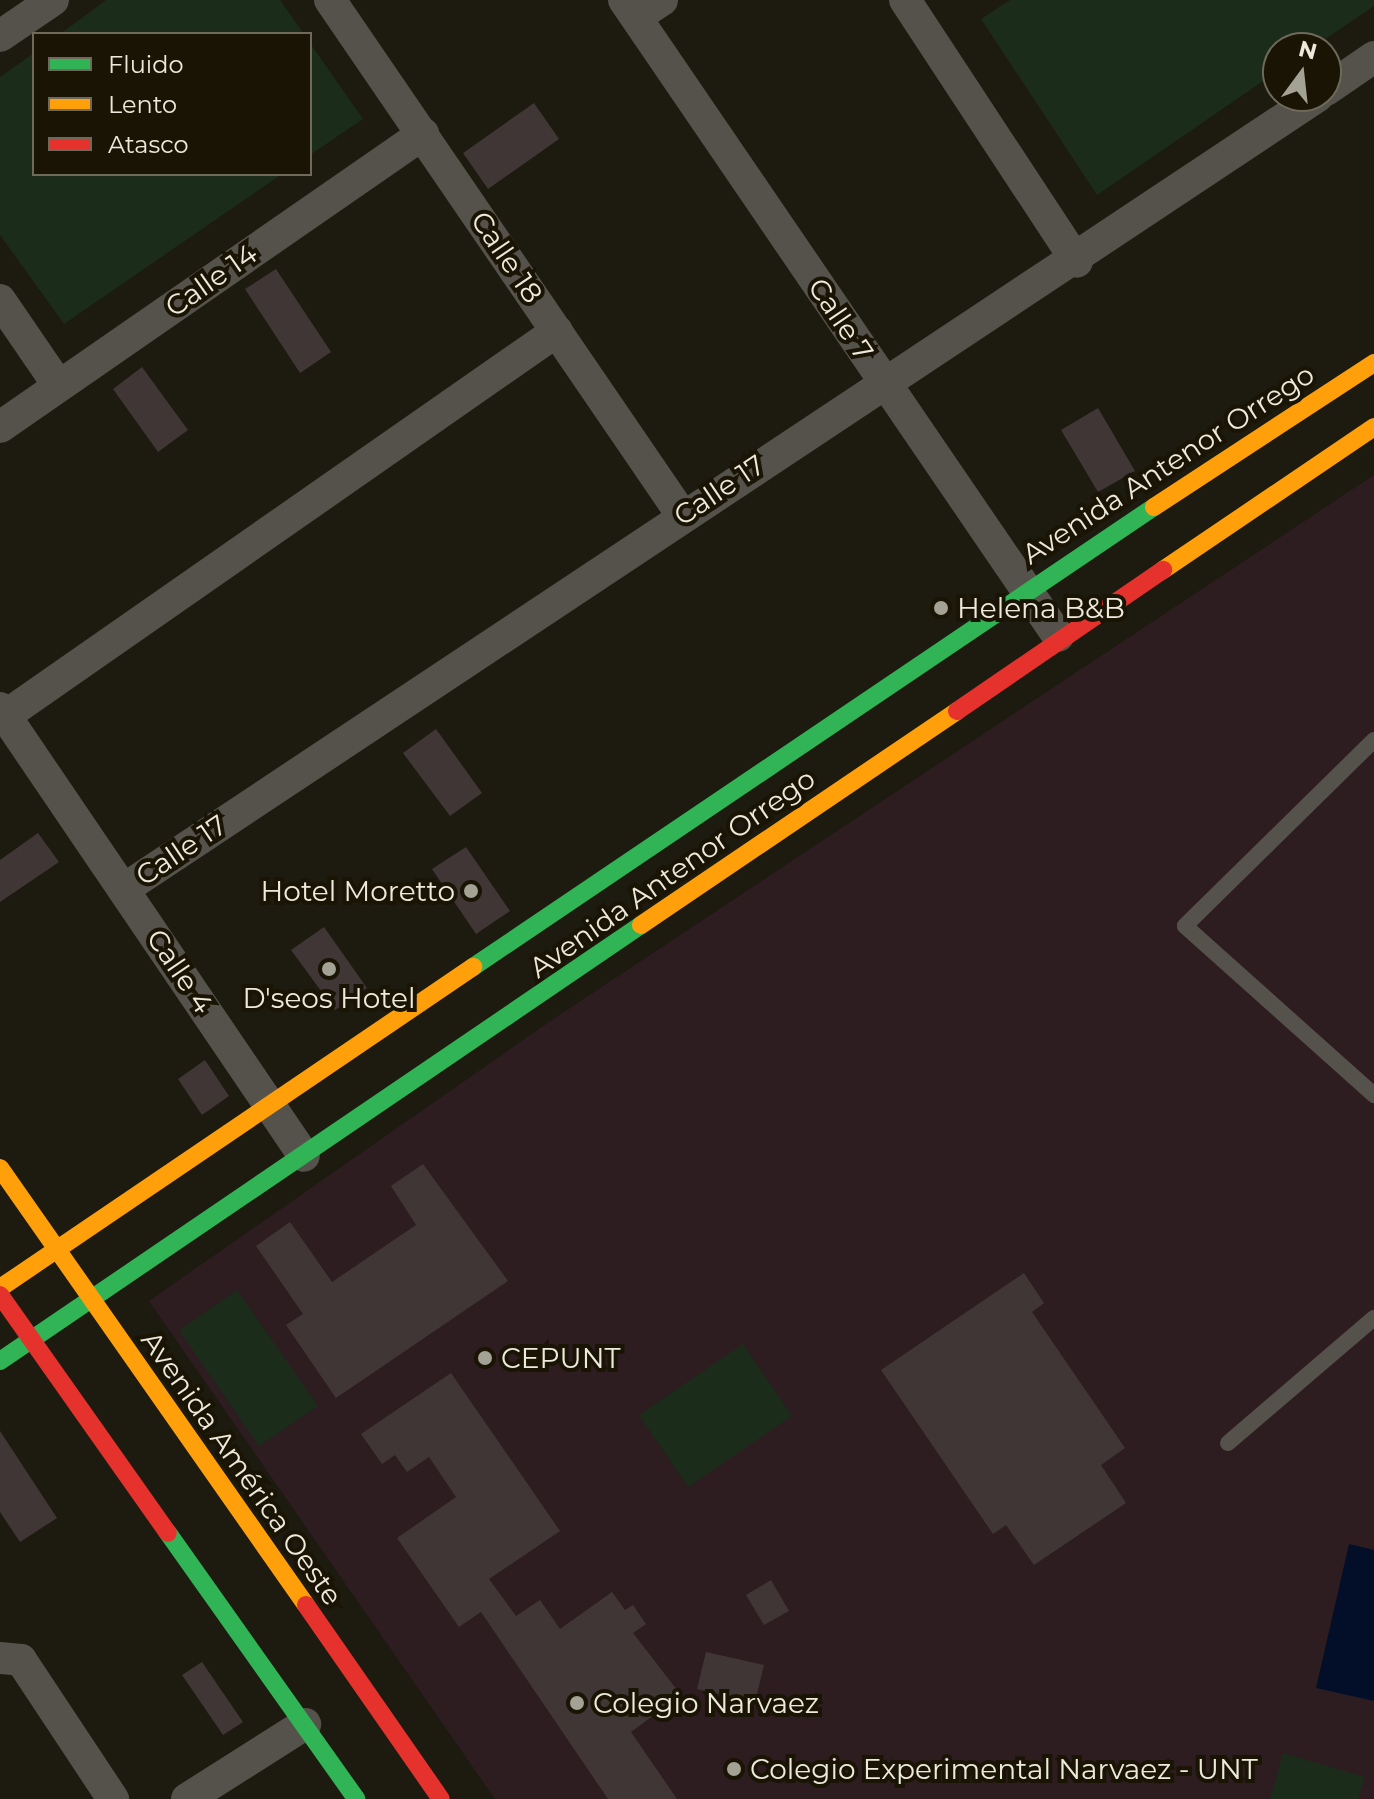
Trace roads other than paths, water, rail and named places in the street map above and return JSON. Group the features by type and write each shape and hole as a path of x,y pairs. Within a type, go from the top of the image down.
{"street":[{"path":"0,36 53,0"},
{"name":"Calle 18","path":"330,0 682,515"},
{"path":"905,0 1077,262"},
{"name":"Calle 7","path":"641,6 883,382 1058,636"},
{"path":"1342,79 1374,57"},
{"name":"Calle 17","path":"124,889 883,382 1077,262 1295,112"},
{"name":"Calle 14","path":"0,427 423,134"},
{"path":"0,300 58,385"},
{"path":"3,712 557,331"},
{"name":"Avenida Antenor Orrego","path":"0,1288 273,1107 1027,590 1374,363"},
{"name":"Avenida Antenor Orrego","path":"0,1361 88,1299 571,979 1058,636 1374,427"},
{"name":"Calle 4","path":"3,712 304,1156"},
{"name":"Avenida América Oeste","path":"0,1168 54,1251 441,1799"},
{"path":"0,1295 356,1799"},
{"path":"1,1657 21,1660 113,1799"},
{"path":"187,1799 305,1724"}],"lane":[{"path":"1374,740 1185,926 1374,1095"},
{"path":"1228,1443 1374,1318"}],"water":[{"path":"1349,1544 1374,1550 1374,1701 1316,1688"}],"place":[{"name":"Helena B&B","path":"941,608"},
{"name":"Hotel Moretto","path":"471,891"},
{"name":"D'seos Hotel","path":"329,969"},
{"name":"CEPUNT","path":"485,1358"},
{"name":"Colegio Narvaez","path":"577,1703"},
{"name":"Colegio Experimental Narvaez - UNT","path":"734,1769"}]}
